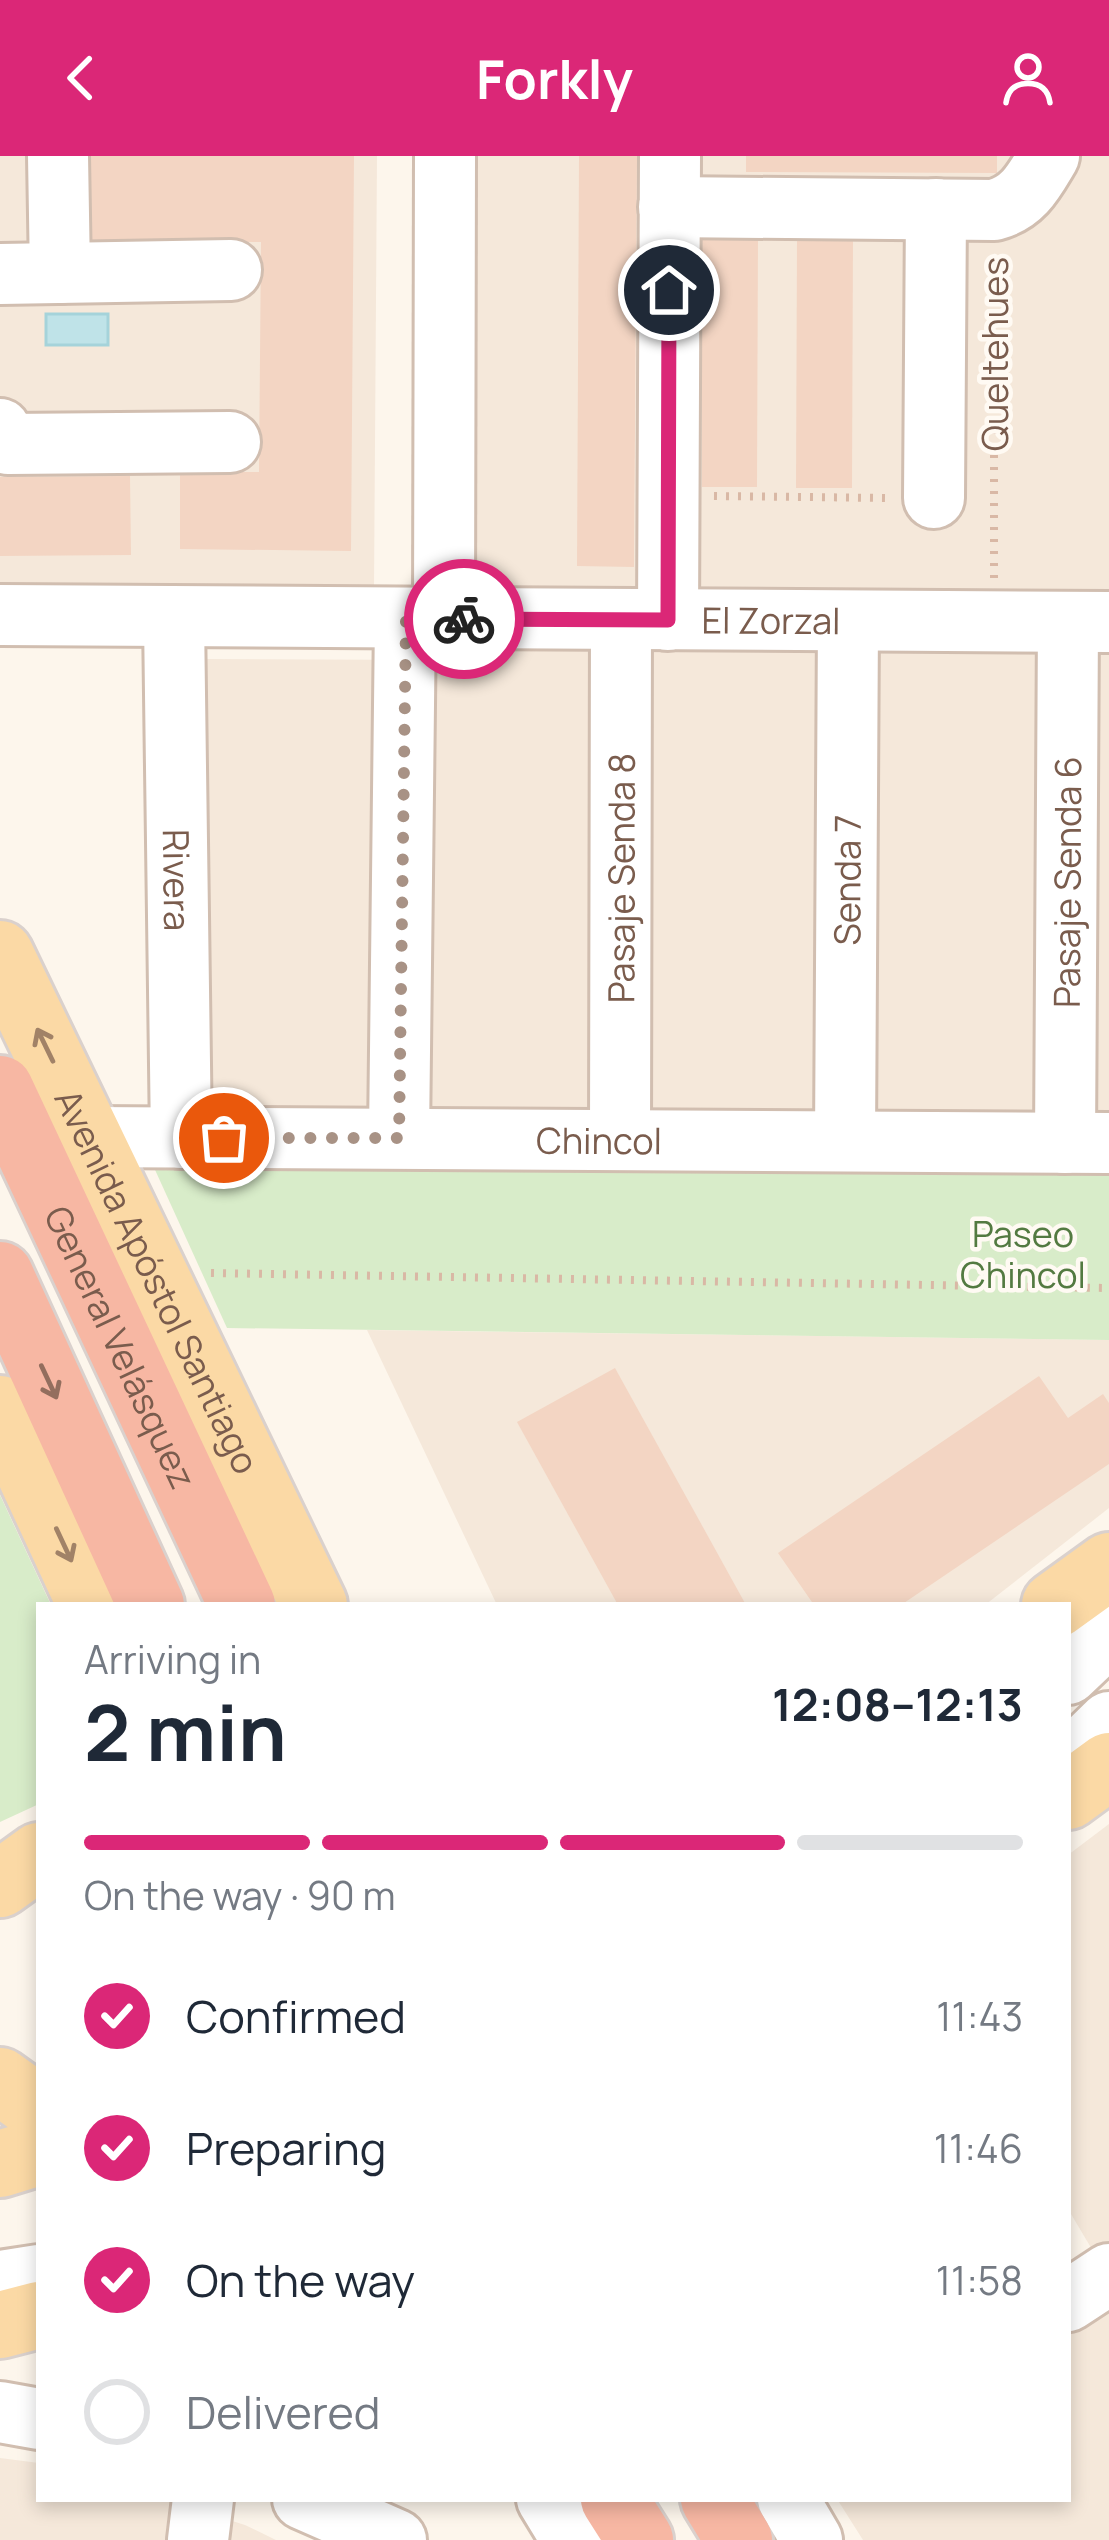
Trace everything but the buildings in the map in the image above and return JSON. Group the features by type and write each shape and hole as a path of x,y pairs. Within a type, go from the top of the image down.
{"highway":[{"name":"General Velásquez","path":"0,1089 241,1602"},
{"path":"0,1276 150,1602"},
{"path":"616,2502 640,2540"},
{"path":"716,2502 739,2540"}],"main road":[{"name":"Avenida Apóstol Santiago","path":"0,954 313,1602"},
{"path":"0,1409 90,1602"},
{"path":"1059,1602 1109,1566"},
{"path":"1071,1794 1109,1766"},
{"path":"0,1884 36,1858"},
{"path":"0,2080 36,2107"},
{"path":"0,2164 36,2153"},
{"path":"0,2325 36,2316"}],"street":[{"path":"58,156 60,273"},
{"path":"399,1138 446,156"},
{"name":"Queltehues","path":"934,498 965,210 1016,202 1049,156"},
{"path":"669,182 965,210"},
{"name":"Pasaje Senda 8","path":"620,1139 644,620 668,496 669,182"},
{"path":"0,274 231,270"},
{"path":"0,429 8,444 230,442"},
{"name":"El Zorzal","path":"0,615 1089,622"},
{"name":"Rivera","path":"174,619 181,1138"},
{"name":"Senda 7","path":"845,1141 848,621"},
{"name":"Pasaje Senda 6","path":"1087,1143 1089,622"},
{"name":"Chincol","path":"89,1137 1087,1143"},
{"path":"1071,1671 1109,1635"},
{"path":"1071,1759 1109,1722"},
{"path":"1071,2299 1109,2274"},
{"path":"0,2282 36,2276"},
{"path":"0,2412 36,2418"},
{"path":"198,2540 203,2502"},
{"path":"310,2502 396,2540"},
{"path":"549,2502 572,2540"},
{"path":"790,2502 812,2540"}],"path":[{"name":"Queltehues","path":"965,210 994,499 994,622"},
{"name":"Queltehues","path":"668,496 994,499"},
{"path":"154,1272 1109,1288"}],"shaded area":[{"path":"0,156 377,156 374,587 0,585"},
{"path":"431,156 1109,156 1109,1170 192,1162 204,659 430,660"},
{"path":"367,1330 1109,1340 1109,1508 989,1602 496,1602"},
{"path":"1109,1824 1109,2278 1071,2214 1071,1853"},
{"path":"1109,2305 1109,2540 863,2540 839,2502 1071,2502 1071,2329"},
{"path":"0,2458 36,2463 36,2502 172,2502 276,2540 0,2540"}],"green space":[{"name":"Paseo Chincol","path":"151,1161 1109,1170 1109,1340 227,1328"},
{"path":"0,1495 50,1602 36,1602 36,1805 0,1822"}],"water":[{"path":"46,314 108,314 108,345 46,345"}],"way so far":[{"path":"224,1138 399,1138 406,619 464,619"}],"route":[{"path":"464,619 668,620 669,290"}]}
